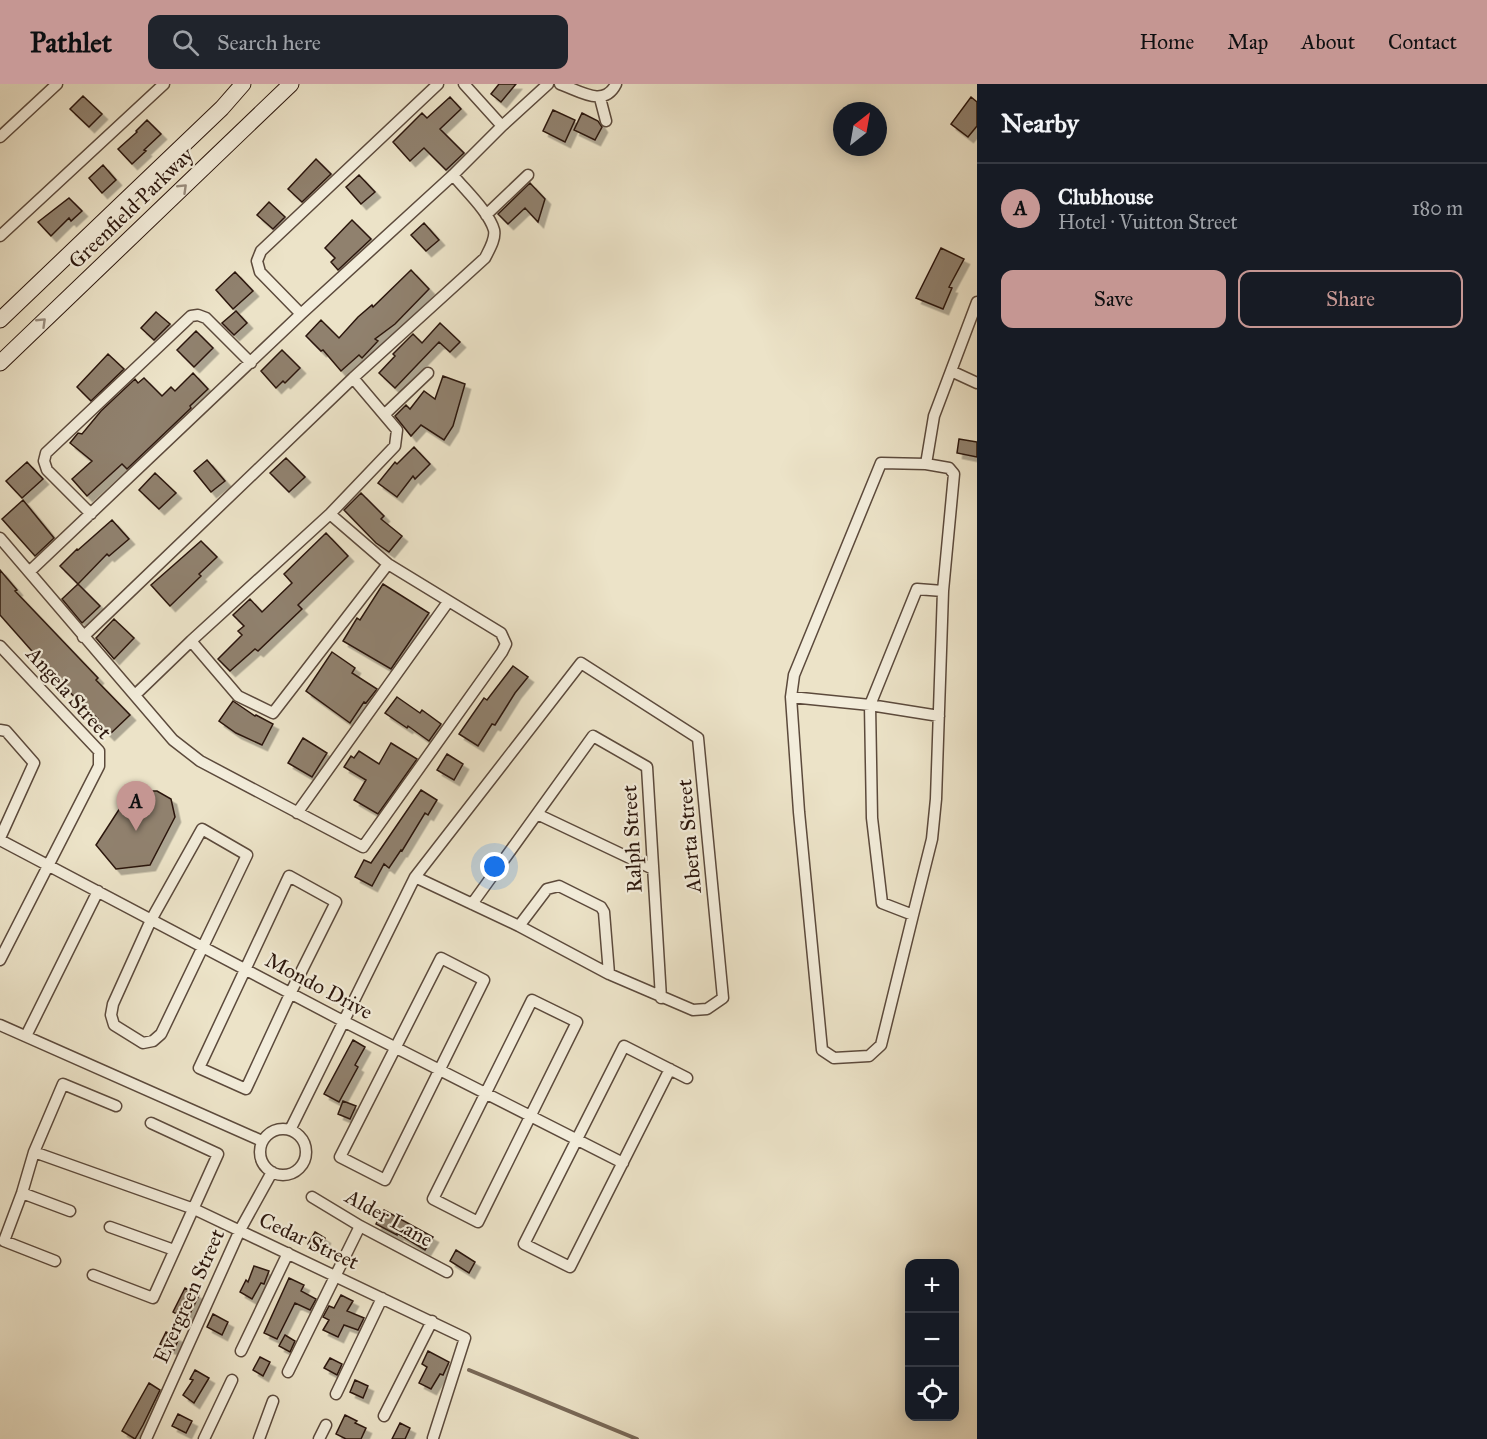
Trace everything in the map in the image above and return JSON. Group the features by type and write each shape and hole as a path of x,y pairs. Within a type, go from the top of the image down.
{"main road":[{"name":"Greenfield Parkway","path":"0,320 222,108 243,84"},
{"name":"Greenfield Parkway","path":"0,363 291,84"}],"street":[{"path":"0,137 57,84"},
{"path":"0,236 164,84"},
{"path":"301,314 260,272 256,261 261,251 438,84"},
{"path":"464,84 502,126"},
{"path":"28,572 548,84"},
{"path":"560,84 600,98 608,95 616,84"},
{"path":"600,98 606,120"},
{"path":"83,637 353,378 484,258 491,246 494,232 486,215 453,175"},
{"path":"486,215 528,175"},
{"path":"926,464 934,416 977,302"},
{"path":"91,514 47,470 44,461 46,453 191,316 198,315 206,318 251,363"},
{"path":"951,371 977,383"},
{"path":"386,414 428,373"},
{"path":"135,695 330,514 395,446 397,430 386,414 353,378"},
{"path":"881,464 926,464 949,468 954,474 943,591 936,799 932,839 882,1045 869,1056 834,1058 822,1050 799,812 791,697 794,675 881,464"},
{"path":"0,538 173,740 200,761 363,848 506,644 501,633 388,564 330,514"},
{"path":"191,641 238,696 273,713 388,564"},
{"path":"913,915 882,903 872,818 870,705 917,589 943,591"},
{"path":"297,813 448,602"},
{"name":"Angela Street","path":"0,646 99,751 99,766 0,960"},
{"name":"Aberta Street","path":"290,1130 415,877 581,663 698,738 723,998 707,1009 693,1010 661,998 609,974 519,926 415,877"},
{"path":"791,697 870,705 939,716"},
{"path":"0,730 6,731 34,763 34,768 0,839"},
{"name":"Ralph Street","path":"472,904 593,736 647,767 661,998"},
{"path":"537,814 653,869"},
{"path":"202,829 247,855 160,1034 153,1041 143,1043 114,1025 111,1015 113,1004 151,920 202,829"},
{"name":"Mondo Drive","path":"0,839 343,1021 623,1163"},
{"path":"289,876 336,902 246,1089 199,1068 246,969 289,876"},
{"path":"519,926 552,886 559,886 601,907 606,919 609,974"},
{"path":"26,1036 98,891"},
{"path":"441,958 484,980 440,1070 385,1180 340,1157 441,958"},
{"path":"532,1000 577,1022 531,1116 478,1222 433,1199 532,1000"},
{"path":"0,1025 262,1141"},
{"path":"670,1069 570,1267 524,1244 624,1046 670,1069 687,1078"},
{"path":"55,1261 4,1241 34,1152 63,1084 117,1106"},
{"path":"93,1275 153,1298 218,1154 151,1122"},
{"path":"290,1130 297,1133 306,1146 304,1161 295,1172 280,1175 272,1173 266,1168 260,1155 262,1141 271,1132 290,1130"},
{"name":"Cedar Street","path":"34,1152 194,1209 465,1338 433,1438"},
{"name":"Evergreen Street","path":"146,1439 240,1230 272,1173"},
{"path":"22,1193 70,1211"},
{"name":"Alder Lane","path":"312,1197 360,1226 447,1272"},
{"path":"288,1372 360,1226"},
{"path":"110,1227 174,1250"},
{"path":"241,1351 288,1253"},
{"path":"336,1394 382,1298"},
{"path":"384,1416 432,1321"},
{"path":"204,1439 232,1380"},
{"path":"259,1439 273,1401"},
{"path":"319,1439 326,1425"}],"building":[{"path":"499,84 516,84 501,102 491,94"},
{"path":"83,96 102,114 89,127 70,109"},
{"path":"450,97 461,109 440,129 464,153 446,170 424,148 410,161 393,142 422,113 427,118"},
{"path":"971,97 977,102 977,126 968,137 951,124"},
{"path":"553,110 575,120 565,142 543,131"},
{"path":"582,113 598,121 602,127 595,140 574,130"},
{"path":"147,120 161,134 132,164 118,149"},
{"path":"316,159 331,174 302,202 288,189"},
{"path":"103,165 116,180 102,193 89,178"},
{"path":"359,175 375,192 361,204 346,187"},
{"path":"530,183 545,199 538,222 525,208 508,224 498,214"},
{"path":"69,198 82,211 71,221 69,218 51,236 38,222"},
{"path":"269,202 285,217 273,229 257,215"},
{"path":"352,220 371,239 338,270 331,262 335,258 325,248"},
{"path":"424,223 439,240 426,251 411,235"},
{"path":"941,248 964,259 949,287 952,288 943,309 916,298"},
{"path":"411,270 429,289 395,324 375,339 378,341 362,358 359,355 341,371 323,350 321,351 306,336 321,320 339,338 358,317 372,305 373,307"},
{"path":"235,272 253,291 233,309 216,290"},
{"path":"236,311 247,323 234,335 222,323"},
{"path":"156,312 170,324 154,340 141,328"},
{"path":"440,323 460,342 450,352 439,342 395,388 379,373 395,356 393,354 413,334 422,343"},
{"path":"196,331 213,348 194,367 177,350"},
{"path":"282,350 300,368 285,383 283,381 276,388 261,371"},
{"path":"108,354 124,369 91,401 77,387"},
{"path":"193,373 208,389 127,469 122,464 87,496 72,479 92,461 70,443 78,433 82,434 101,411 135,379 138,383 144,378 162,396 171,387 175,391"},
{"path":"443,376 465,384 453,426 444,440 421,425 411,436 395,416 406,405 410,409 424,391 435,399"},
{"path":"959,439 977,442 977,457 957,453"},
{"path":"414,447 430,464 415,479 413,476 397,497 378,483 395,462 397,464"},
{"path":"286,458 305,477 289,492 270,473"},
{"path":"207,460 225,481 211,492 194,471"},
{"path":"27,462 43,479 22,498 6,481"},
{"path":"155,473 176,493 159,509 139,490"},
{"path":"361,493 384,516 381,519 402,536 389,552 376,543 344,510"},
{"path":"23,500 54,538 35,556 2,519"},
{"path":"112,520 129,539 109,556 107,554 78,584 60,566"},
{"path":"326,533 348,556 298,605 302,609 258,651 255,649 230,671 218,659 242,635 238,631 244,626 233,615 250,599 262,612 292,583 284,574"},
{"path":"201,541 217,557 170,606 151,585"},
{"path":"0,570 17,590 15,591 130,715 109,735 95,721 98,719 62,685 0,615"},
{"path":"78,584 100,606 82,623 62,599"},
{"path":"383,584 429,613 391,669 343,641 357,618 360,620"},
{"path":"114,619 134,638 114,659 96,638"},
{"path":"332,652 355,668 352,673 377,689 366,703 364,702 350,723 306,691"},
{"path":"513,666 528,677 478,746 459,734 484,698 487,700"},
{"path":"397,697 420,713 422,710 441,724 429,741 385,713"},
{"path":"233,701 255,716 273,724 262,745 236,733 219,721"},
{"path":"303,738 327,753 312,777 288,763"},
{"path":"391,743 417,759 378,814 354,800 366,780 344,767 351,756 354,758 359,751 379,764"},
{"path":"447,754 463,764 454,780 437,770"},
{"path":"421,790 437,800 428,815 425,813 402,851 389,868 384,864 372,886 355,877 364,860 371,863"},
{"path":"131,791 157,791 171,799 175,817 150,865 116,869 96,845"},
{"path":"353,1040 365,1047 355,1065 358,1067 339,1102 324,1094"},
{"path":"343,1101 356,1106 350,1119 338,1114"},
{"path":"384,1210 433,1237 425,1250 397,1233 397,1235 376,1224"},
{"path":"315,1232 325,1238 319,1250 308,1244"},
{"path":"456,1250 475,1262 469,1273 450,1261"},
{"path":"254,1266 269,1271 264,1284 261,1283 252,1299 240,1292 246,1280 248,1282"},
{"path":"289,1278 304,1285 301,1291 316,1299 310,1310 295,1303 277,1339 264,1333"},
{"path":"185,1288 199,1295 187,1320 173,1312"},
{"path":"341,1295 353,1301 347,1311 364,1318 358,1330 344,1325 338,1337 323,1330 329,1320 323,1317 329,1306 334,1308"},
{"path":"213,1314 228,1322 222,1335 207,1327"},
{"path":"166,1332 179,1338 174,1350 160,1344"},
{"path":"285,1335 295,1341 290,1352 279,1346"},
{"path":"428,1351 449,1362 443,1375 440,1374 431,1389 419,1383 427,1367 422,1364"},
{"path":"260,1357 270,1362 263,1376 253,1370"},
{"path":"330,1358 342,1364 337,1375 324,1368"},
{"path":"195,1370 209,1378 194,1403 183,1395 193,1380 190,1379"},
{"path":"355,1380 368,1386 363,1398 350,1392"},
{"path":"149,1383 160,1390 135,1439 122,1431"},
{"path":"178,1414 192,1421 186,1433 172,1426"},
{"path":"345,1415 366,1428 361,1439 346,1439 336,1434"},
{"path":"400,1423 410,1428 405,1439 392,1439"}],"waterway":[{"path":"469,1370 637,1439"}],"place":[{"name":"Clubhouse","path":"136,831"}]}
